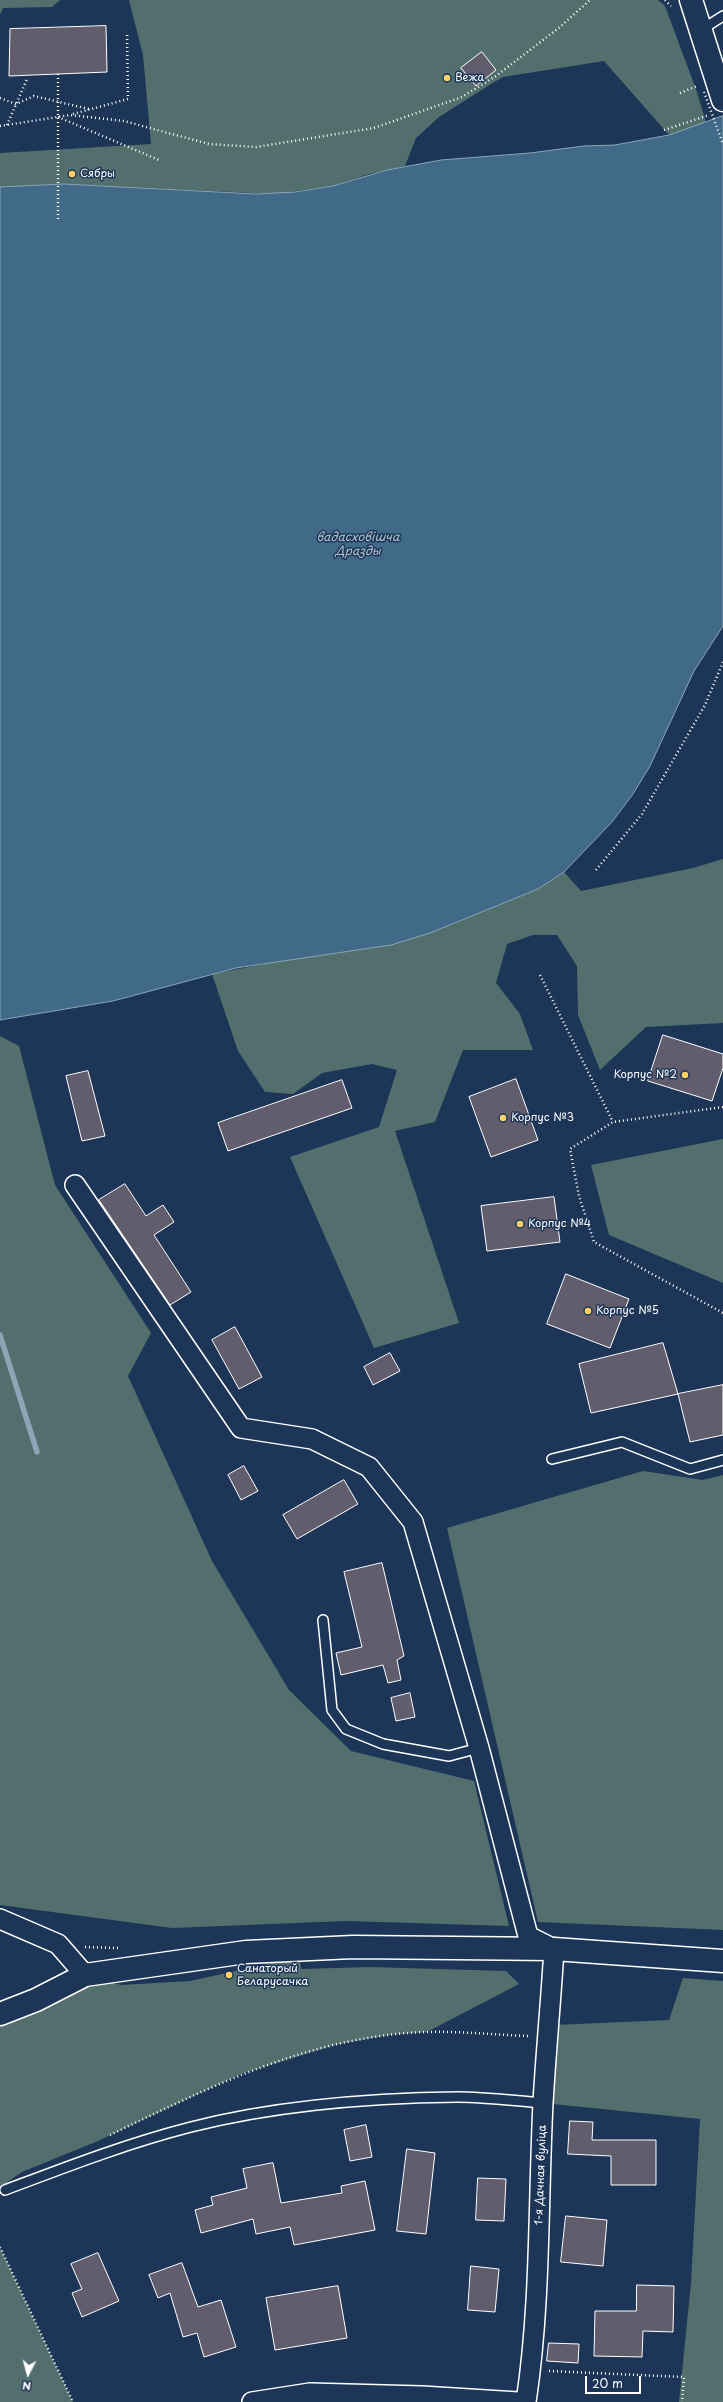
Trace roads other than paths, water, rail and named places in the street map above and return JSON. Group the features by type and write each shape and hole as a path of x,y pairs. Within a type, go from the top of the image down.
{"street":[{"path":"691,0 701,30 713,98"},
{"path":"75,1185 241,1428 312,1439 368,1467 413,1522 479,1748 528,1936 554,1949"},
{"path":"0,1919 58,1944 85,1975"},
{"path":"0,2014 36,2000 85,1975 246,1952 353,1947 554,1949 723,1961"},
{"name":"1-я Дачная вуліца","path":"526,2402 531,2370 541,2191 543,2103 554,1949"},
{"path":"252,2402 310,2393 422,2396 518,2402"}],"lane":[{"path":"701,30 723,16"},
{"path":"552,1459 622,1442 690,1469 723,1460"},
{"path":"322,1620 332,1710 346,1729 383,1744 449,1756 479,1748"},
{"path":"5,2190 95,2156 191,2127 276,2109 373,2101 459,2097 543,2103"}],"water":[{"name":"вадасховішча Дразды","path":"723,116 723,626 694,671 650,766 633,794 612,822 564,872 538,889 430,933 391,945 236,968 113,1001 0,1020 0,187 64,184 256,194 295,192 333,186 387,170 441,160 530,153 584,146 615,145 669,135"}],"waterway":[{"path":"0,1335 37,1452"}],"place":[{"name":"Вежа","path":"447,78"},
{"name":"Сябры","path":"72,174"},
{"name":"Корпус №2","path":"685,1075"},
{"name":"Корпус №3","path":"503,1118"},
{"name":"Корпус №4","path":"520,1224"},
{"name":"Корпус №5","path":"588,1311"},
{"name":"Санаторый Беларусачка","path":"229,1975"}]}
